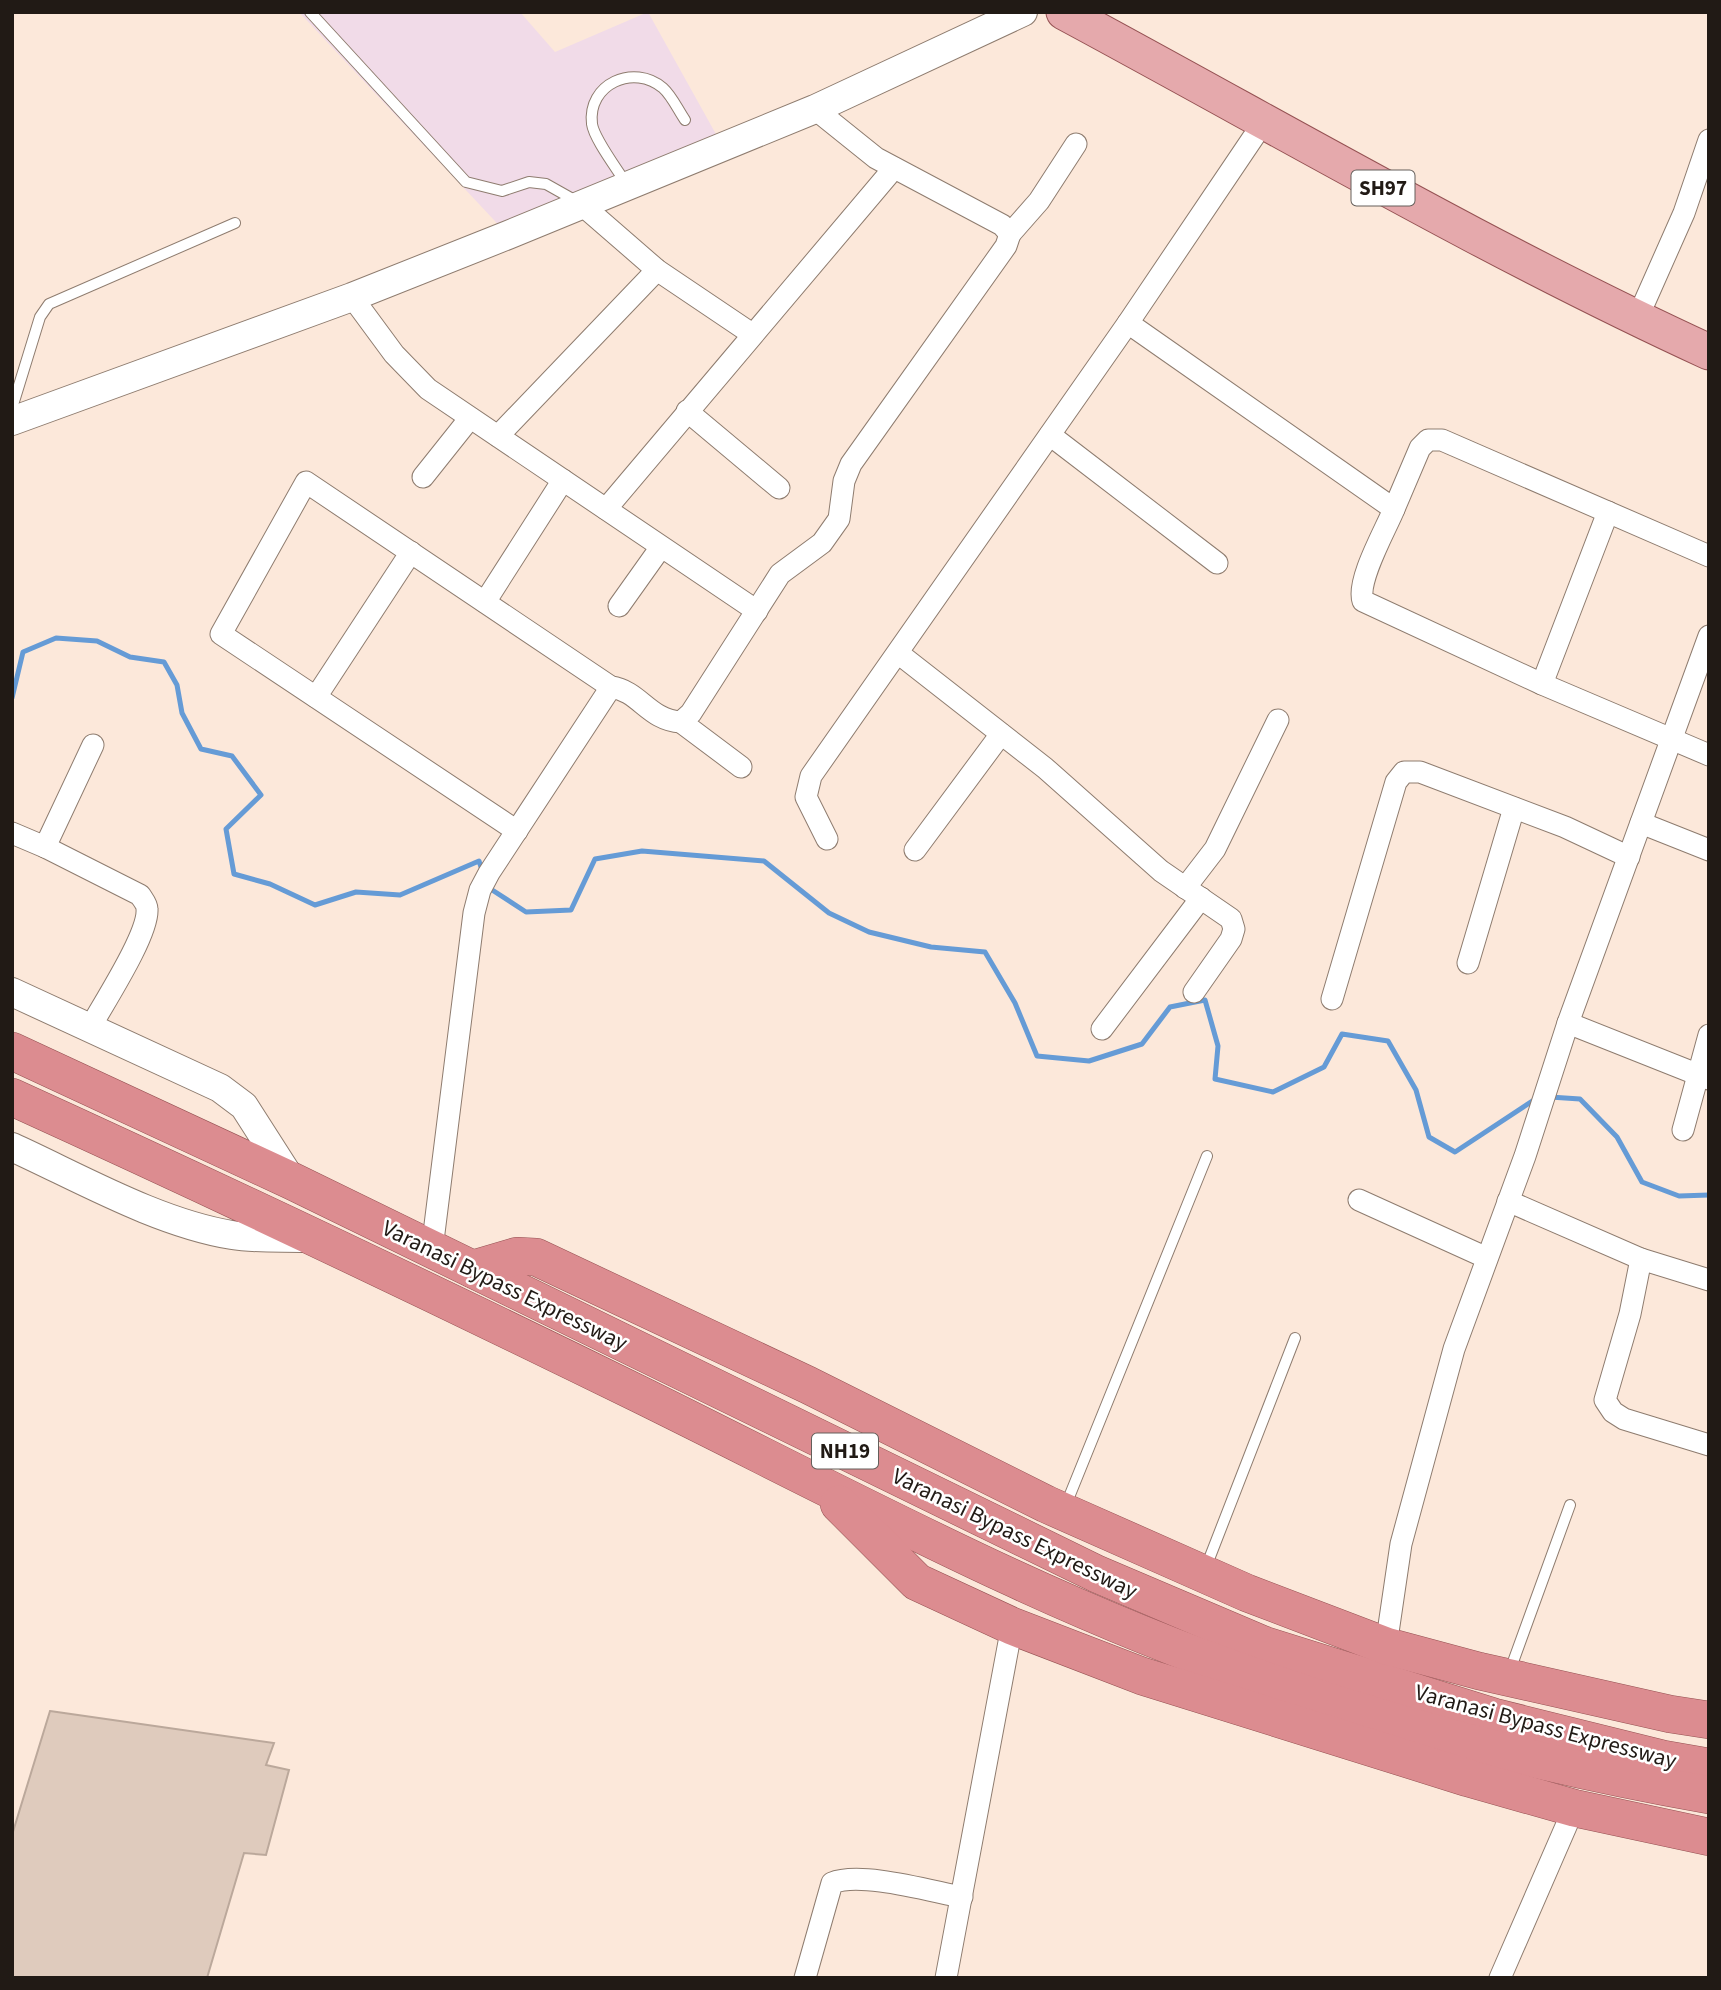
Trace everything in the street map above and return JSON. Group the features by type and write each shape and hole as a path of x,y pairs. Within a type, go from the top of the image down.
{"highway":[{"name":"Varanasi Bypass Expressway","path":"12,1051 292,1181 1097,1574 1264,1645 1494,1717 1663,1759 1709,1767"},
{"name":"Varanasi Bypass Expressway","path":"12,1097 321,1238 947,1548 1078,1607 1259,1679 1363,1712 1651,1785 1709,1795"},
{"path":"472,1269 517,1256 536,1257 808,1385 1063,1512 1203,1574 1386,1646 1507,1677 1670,1714 1709,1720"},
{"path":"821,1485 895,1563 917,1582 1012,1626 1168,1685 1335,1738 1574,1808 1709,1837"}],"main road":[{"name":"SH97","path":"1064,12 1263,123 1637,319 1709,352"}],"street":[{"path":"12,421 352,297 815,109 1023,12"},
{"path":"815,109 847,138 894,168 1002,225 1010,234"},
{"path":"827,839 806,797 811,776 1128,323 1263,123"},
{"path":"1637,319 1684,213 1709,140"},
{"path":"681,722 691,713 780,574 822,542 839,519 844,481 851,464 1006,246 1010,234 1039,201 1076,144"},
{"path":"606,509 894,168"},
{"path":"581,204 657,270 752,334"},
{"path":"498,436 657,270"},
{"path":"352,297 413,376 470,418 757,611"},
{"path":"1128,323 1394,509"},
{"path":"687,411 779,488"},
{"path":"423,477 470,418"},
{"path":"1050,435 1217,563"},
{"path":"1709,556 1442,440 1428,440 1420,448 1366,574 1361,594 1363,601 1542,684 1709,755"},
{"path":"485,602 562,480"},
{"path":"517,831 221,634 306,482 611,687 630,694 656,716 681,722 741,767"},
{"path":"1542,684 1608,512"},
{"path":"619,607 661,547"},
{"path":"316,698 411,552"},
{"path":"1386,1646 1401,1544 1454,1349 1540,1112 1568,1023 1709,636"},
{"path":"898,653 1001,734 1161,871 1231,919 1234,929 1231,939 1194,992"},
{"path":"432,1249 456,1041 484,882 611,687"},
{"path":"1102,1029 1193,893 1278,720"},
{"path":"915,850 1001,734"},
{"path":"45,847 93,745"},
{"path":"1332,999 1396,782 1404,772 1420,772 1565,827 1629,857"},
{"path":"1468,963 1514,808"},
{"path":"1641,823 1709,850"},
{"path":"12,833 140,895 148,906 147,917 136,944 90,1028"},
{"path":"12,992 220,1088 244,1106 292,1181"},
{"path":"1568,1023 1702,1077"},
{"path":"1683,1130 1702,1077 1709,1035"},
{"path":"12,1147 165,1216 201,1227 233,1235 321,1238"},
{"path":"1359,1200 1488,1258"},
{"path":"1508,1201 1641,1259 1709,1280"},
{"path":"1641,1259 1630,1314 1605,1400 1613,1412 1624,1419 1709,1445"},
{"path":"946,1978 1012,1626"},
{"path":"1500,1978 1574,1808"},
{"path":"805,1978 832,1883 842,1879 860,1880 962,1897"}],"lane":[{"path":"310,12 466,182 502,191 529,182 546,184 581,204"},
{"path":"627,185 592,126 592,109 600,93 612,82 631,75 648,80 663,88 685,120"},
{"path":"12,408 40,317 49,304 235,223"},
{"path":"1063,1512 1207,1156"},
{"path":"1203,1574 1295,1338"},
{"path":"1507,1677 1570,1505"}],"shaded area":[{"path":"299,12 520,12 555,52 648,12 722,145 508,235"}],"building":[{"path":"50,1711 274,1743 266,1765 289,1770 266,1855 244,1853 207,1978 12,1978 12,1835"}],"waterway":[{"path":"12,698 23,652 56,638 97,641 130,657 164,662 177,685 182,713 201,749 232,756 261,795 226,829 234,874 270,884 315,905 356,892 400,895 479,861 483,873"},
{"path":"486,886 526,912 571,910 595,859 642,851 764,861 829,913 869,932 931,947 985,952 1015,1003 1037,1056 1089,1061 1142,1044 1170,1007 1205,1000 1218,1046 1215,1079 1273,1092 1324,1067 1342,1034 1388,1041 1416,1090 1429,1137 1455,1152 1537,1098"},
{"path":"1550,1097 1580,1099 1617,1137 1642,1182 1679,1196 1709,1195"}]}
